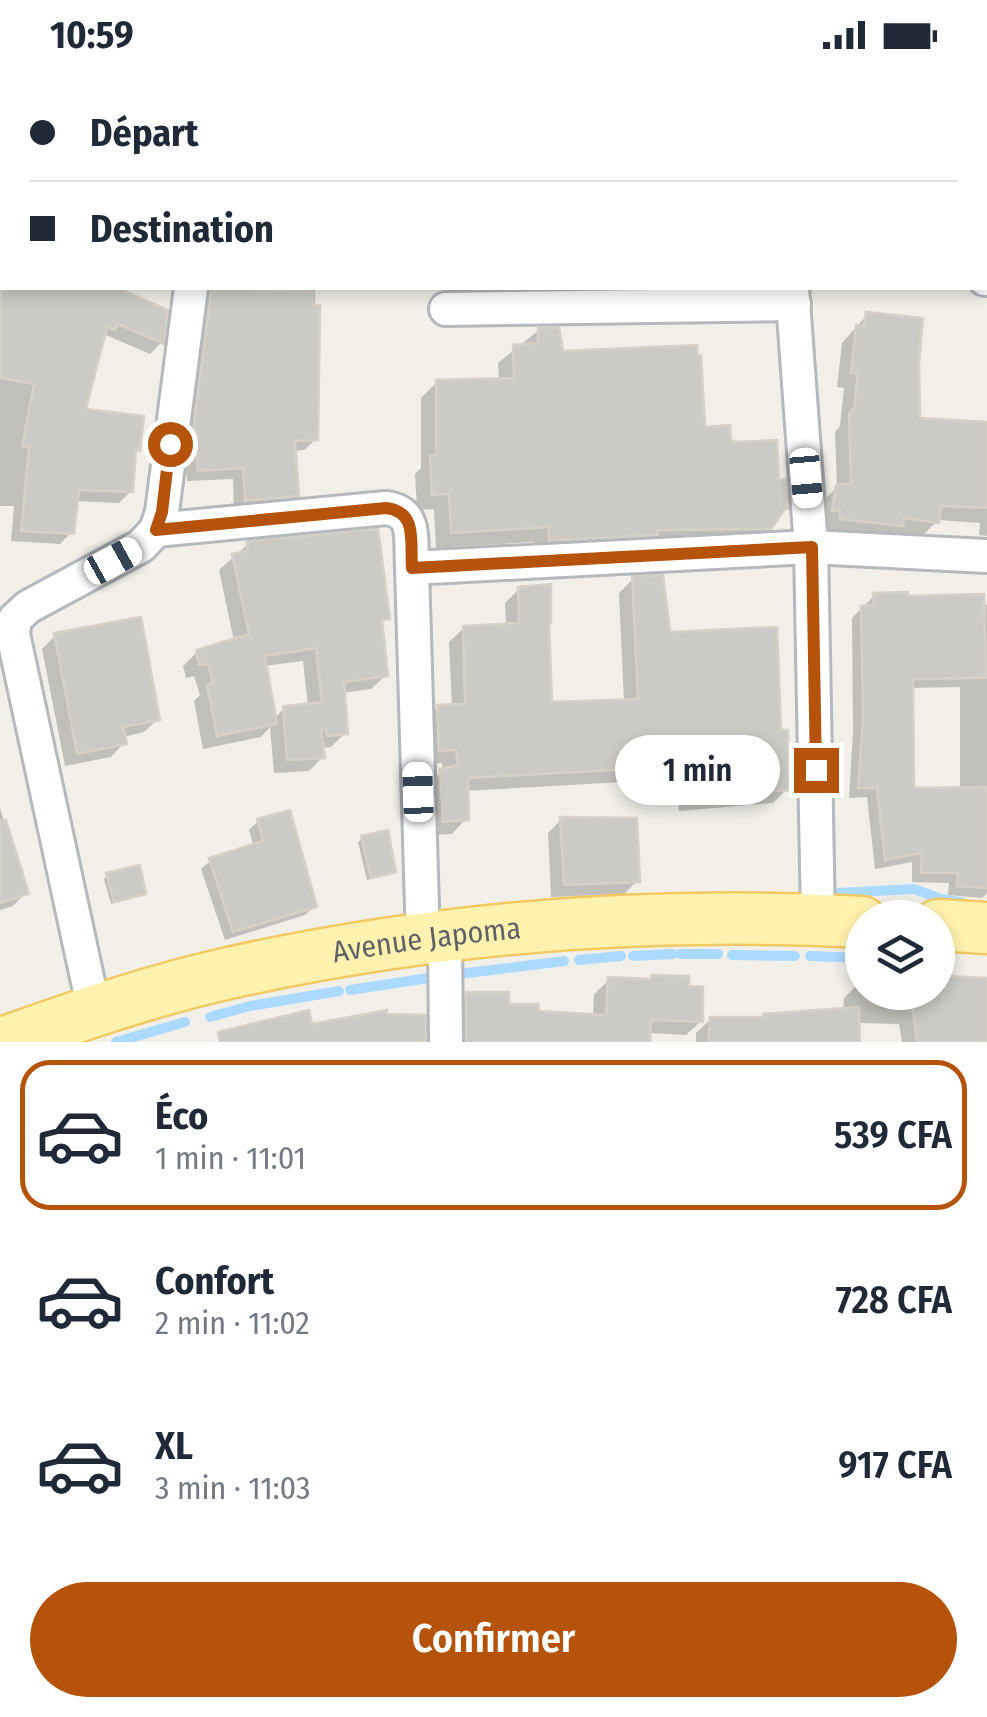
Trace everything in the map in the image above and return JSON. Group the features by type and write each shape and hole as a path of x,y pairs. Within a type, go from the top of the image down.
{"main road":[{"name":"Avenue Japoma","path":"5,1042 94,1010 228,973 434,939 598,921 840,921"},
{"path":"955,927 987,928"}],"street":[{"path":"94,1010 12,634 15,620 28,607 141,546 156,530 162,512 191,290"},
{"path":"446,309 793,296 840,921"},
{"path":"156,530 386,508 401,510 408,517 434,939 446,1042"},
{"path":"412,568 812,547 987,556"}],"building":[{"path":"0,290 122,290 168,310 164,344 118,324 115,330 107,327 86,409 144,416 140,451 136,450 133,492 79,490 74,534 21,531 29,447 22,446 34,384 0,378"},
{"path":"211,290 312,291 313,305 320,305 318,440 295,441 299,496 245,501 243,468 198,471 194,422"},
{"path":"866,312 923,318 920,418 987,422 987,508 941,506 939,523 904,518 903,526 840,519 840,511 832,511 836,485 851,483 849,414 854,408 858,374 851,373 856,325 864,326"},
{"path":"559,327 563,351 697,345 701,355 705,427 730,425 731,440 736,442 777,440 779,480 786,479 788,509 771,529 657,530 658,535 549,541 549,527 451,533 449,494 432,495 430,456 436,455 436,380 514,378 513,345 538,343 538,328"},
{"path":"378,529 390,619 382,620 388,676 344,682 348,734 327,736 326,729 321,730 325,758 287,760 283,706 322,702 316,648 265,656 277,724 217,736 207,685 213,683 208,664 199,665 196,650 249,634 232,554 247,551 247,541"},
{"path":"663,575 670,632 777,627 781,730 788,730 789,790 692,798 690,766 468,778 469,820 443,822 440,769 458,765 456,750 439,751 437,705 465,704 463,626 519,623 518,587 551,584 552,702 638,699 632,576"},
{"path":"908,592 908,596 984,594 986,678 913,679 914,788 987,787 987,888 957,886 958,873 921,873 922,853 885,860 877,788 858,788 863,720 861,606 874,605 873,593"},
{"path":"141,617 160,720 123,727 127,744 77,754 54,633"},
{"path":"290,810 317,907 233,932 209,858 263,841 257,819"},
{"path":"560,817 637,818 640,882 564,885"},
{"path":"6,820 29,894 0,903 0,821"},
{"path":"388,830 396,872 371,878 361,836"},
{"path":"140,865 146,894 114,902 106,873"},
{"path":"651,975 689,976 689,986 703,987 703,1022 651,1020 650,1042 466,1042 466,992 509,992 509,1004 538,1004 539,1011 606,1015 608,977 650,979"},
{"path":"955,976 987,978 987,1042 917,1042 913,1010 955,1010"},
{"path":"309,1010 312,1024 387,1010 387,1014 426,1015 426,1042 220,1042 218,1032"},
{"path":"859,1010 860,1042 708,1042 710,1017"}],"waterway":[{"path":"838,893 914,889 961,902"},
{"path":"633,956 673,954"},
{"path":"681,954 718,954"},
{"path":"732,955 795,956"},
{"path":"579,960 621,956"},
{"path":"810,956 845,957"},
{"path":"459,974 564,961"},
{"path":"350,990 435,977"},
{"path":"210,1017 339,991"},
{"path":"116,1042 185,1022"}],"route":[{"path":"170,444 162,512 156,530 386,508 401,510 408,517 412,568 812,547 816,770"}]}
